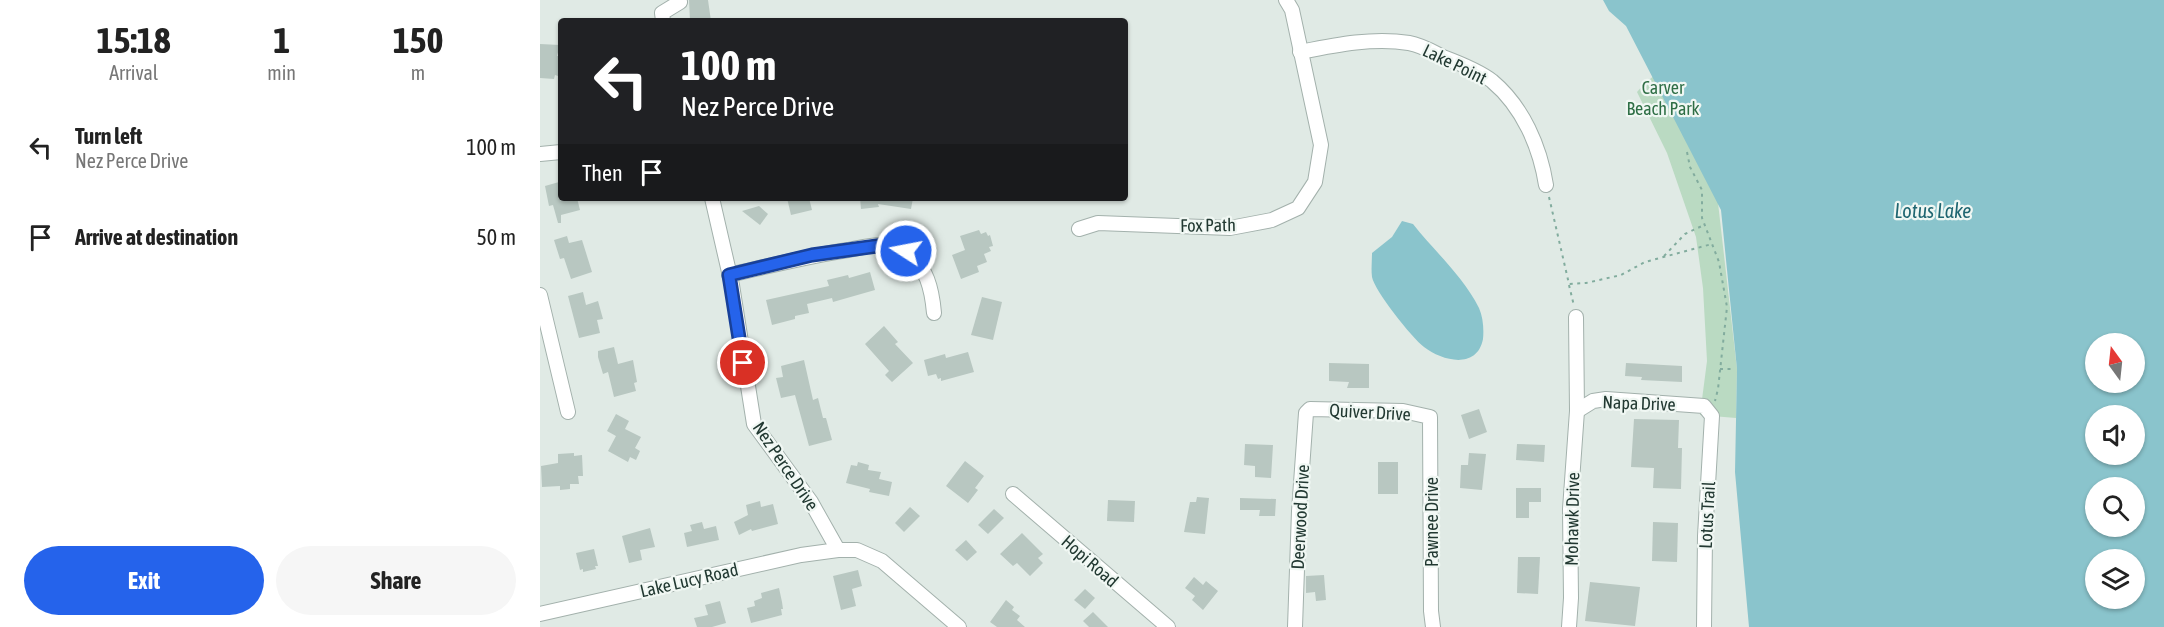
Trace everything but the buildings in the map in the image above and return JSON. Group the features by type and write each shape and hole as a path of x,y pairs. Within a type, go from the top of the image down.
{"street":[{"name":"Fox Path","path":"1078,229 1098,223 1230,228 1272,220 1298,208 1315,182 1321,145 1292,10 1286,0"},
{"path":"663,18 662,13 680,2"},
{"name":"Lake Point","path":"1300,52 1334,45 1382,41 1411,44 1453,60 1491,80 1515,104 1542,163 1546,185"},
{"path":"540,154 558,152"},
{"name":"Nez Perce Drive","path":"713,201 729,275 754,424 811,502 838,550"},
{"path":"729,275 812,255 884,245 896,247 906,251 926,276 932,291 934,313"},
{"path":"540,295 568,412"},
{"name":"Mohawk Drive","path":"1569,627 1570,509 1577,411 1576,317"},
{"name":"Napa Drive","path":"1577,411 1593,401 1606,399 1706,408"},
{"name":"Lotus Trail","path":"1704,627 1705,536 1713,422 1706,408"},
{"name":"Quiver Drive","path":"1310,409 1403,411 1430,417"},
{"name":"Deerwood Drive","path":"1295,627 1299,501 1306,413 1310,409"},
{"name":"Pawnee Drive","path":"1430,417 1433,627"},
{"name":"Hopi Road","path":"1013,494 1168,627"},
{"path":"838,550 857,550 882,561 959,627"},
{"name":"Lake Lucy Road","path":"540,614 770,561 838,550"}],"path":[{"path":"1687,152 1690,167 1702,190 1702,218 1719,262 1727,307 1717,398 1706,408"},
{"path":"1546,185 1576,317"},
{"path":"1662,258 1686,234 1704,225"},
{"path":"1569,284 1586,283 1621,275 1645,262 1712,244"},
{"path":"1720,369 1733,369"}],"green space":[{"name":"Carver Beach Park","path":"1661,70 1717,194 1737,369 1736,418 1700,415 1707,361 1703,288 1696,237 1667,153 1637,92"}],"water":[{"name":"Lotus Lake","path":"1603,0 2164,0 2164,627 1749,627 1735,472 1737,369 1721,210 1626,26 1609,11"},
{"path":"1402,221 1413,224 1457,275 1479,308 1483,323 1483,339 1474,355 1466,359 1449,359 1424,347 1394,314 1374,283 1372,253 1392,237"}],"route":[{"path":"743,363 729,275 812,255 884,245 906,251"}]}
